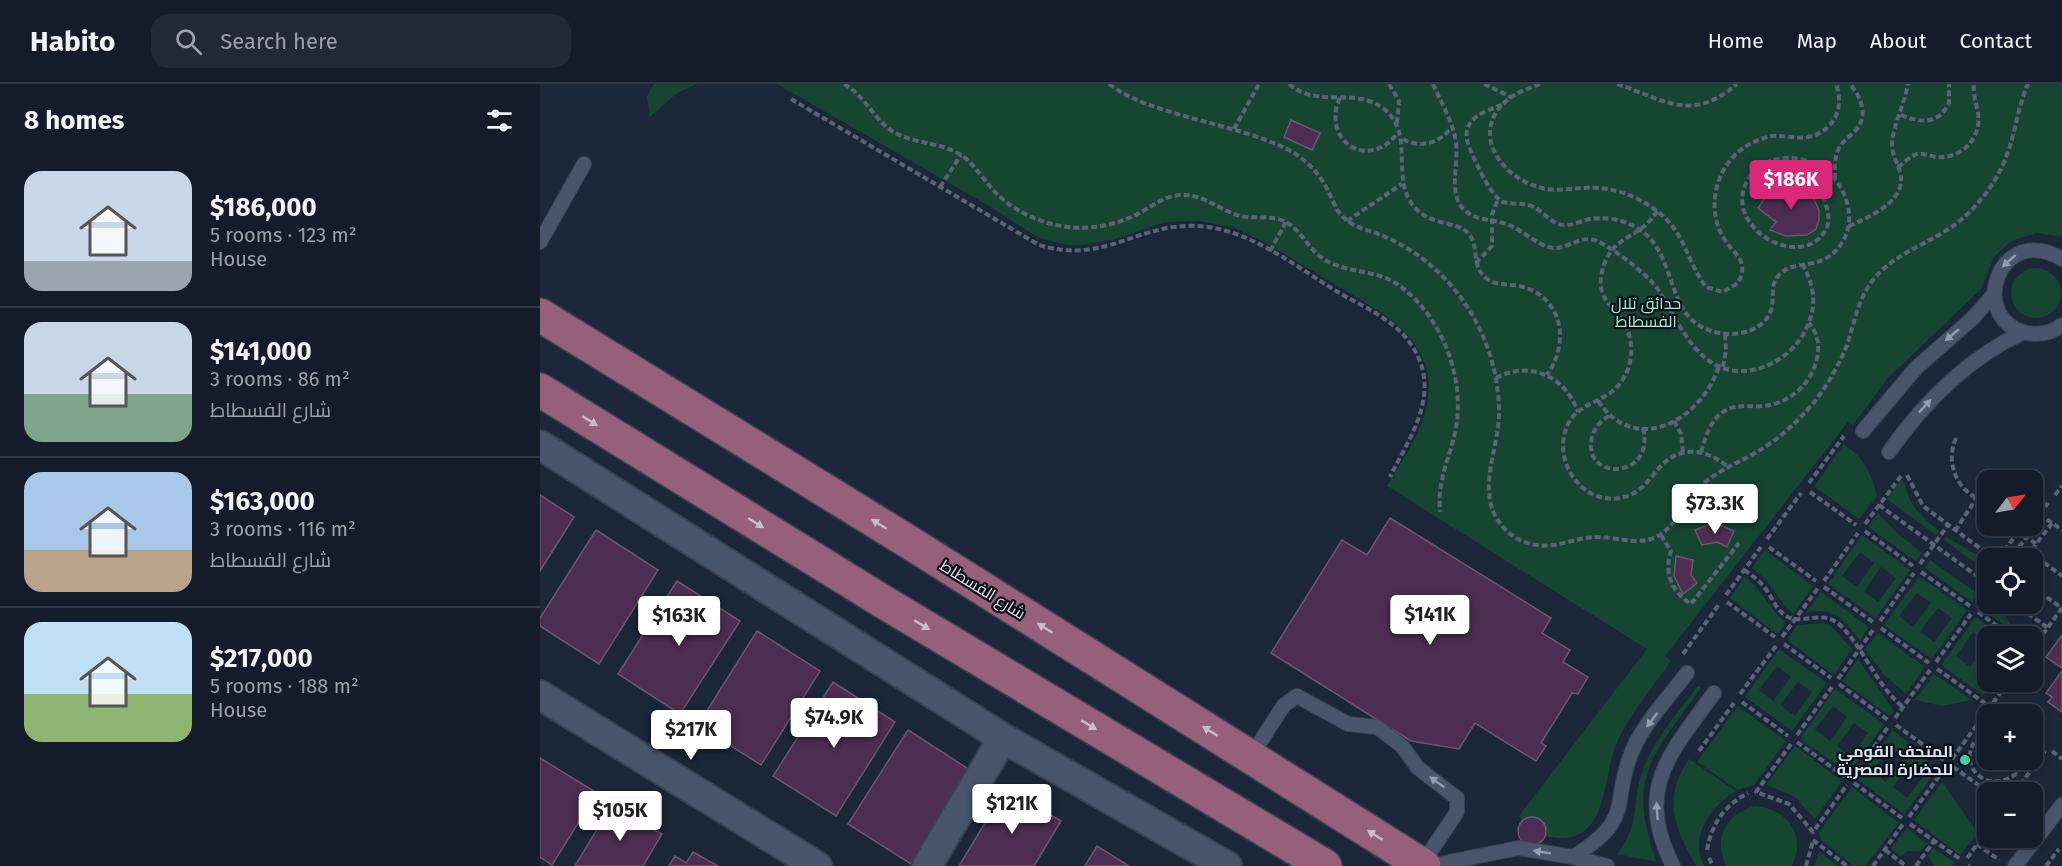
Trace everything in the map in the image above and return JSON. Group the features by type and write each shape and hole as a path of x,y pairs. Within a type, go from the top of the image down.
{"main road":[{"name":"شارع الفسطاط","path":"540,315 1425,865"},
{"path":"540,390 882,601 1325,866"}],"street":[{"path":"540,445 1003,738 1227,866"},
{"path":"540,695 809,864"},
{"path":"927,866 1003,738"}],"lane":[{"path":"540,242 584,164"},
{"path":"1863,431 1916,368 1973,318 1994,294 1999,271 2016,254 2040,250 2062,259"},
{"path":"1994,294 2003,318 2024,332"},
{"path":"1889,452 1905,429 1941,390 1988,351 2024,332 2047,333 2062,324"},
{"path":"1573,857 1596,843 1610,830 1619,809 1633,749 1687,674"},
{"path":"1673,866 1659,832 1656,804 1658,778 1668,758 1714,693"},
{"path":"1251,756 1284,705 1297,696 1348,724 1377,728 1402,746 1418,768 1457,798 1459,805 1457,812 1425,865"},
{"path":"2015,866 2062,806"},
{"path":"1425,865 1519,848 1573,857 1607,866"}],"path":[{"path":"843,84 862,97 891,130 912,139 936,143 961,155 1006,202 1034,218 1064,227 1112,224 1162,200 1180,195 1198,197 1240,215 1286,222 1297,230 1320,257 1329,262 1372,272 1406,291 1431,319 1443,339 1455,375 1458,412 1451,447 1440,479 1440,512"},
{"path":"1109,84 1132,98 1281,146 1303,159 1321,178 1337,209 1347,221 1402,245 1420,257 1451,285 1475,319 1484,338 1496,378 1498,433 1488,483 1490,506 1502,526 1520,540 1542,546 1593,537 1641,541 1661,535 1703,483 1770,444 1787,431 1816,400 1839,364 1862,297 1879,273 1902,254 1948,230 1982,198 2006,158 2028,84"},
{"path":"1234,129 1258,84"},
{"path":"1289,84 1310,96 1370,100 1385,110 1397,124 1402,138 1402,184 1408,198 1424,216 1437,223 1459,227 1469,235 1474,246 1476,263 1490,281 1524,287 1545,299 1552,308 1558,318 1561,342 1559,354 1547,375"},
{"path":"1389,84 1399,101 1397,124"},
{"path":"1433,84 1452,127 1457,154 1456,197 1470,214 1519,230 1550,248 1564,247 1587,240 1598,242 1651,280 1693,344 1704,357 1721,367 1742,370 1773,364 1791,352 1809,323 1814,300 1803,265"},
{"path":"1484,84 1511,97"},
{"path":"1540,84 1511,97 1502,105 1493,121 1491,139 1499,161 1519,179 1543,189 1600,188 1630,195 1657,211 1682,239 1707,287 1723,292 1738,283 1743,267 1740,258 1726,243 1716,220 1715,195 1722,172 1737,152 1758,140 1782,135 1806,137 1826,129 1838,112 1840,101 1836,84"},
{"path":"1617,84 1654,100 1681,105 1707,102 1737,84"},
{"path":"1835,180 1837,154 1844,142 1858,127 1863,114 1859,97 1851,84"},
{"path":"1849,226 1871,215 1895,196 1901,179 1894,159 1892,141 1908,84"},
{"path":"1901,114 1924,122 1936,118 1949,103 1949,84"},
{"path":"1898,167 1916,155 1946,157 1970,145 1975,137 1979,120 1974,84"},
{"path":"1340,98 1334,111 1335,126 1342,139 1354,148 1376,150 1388,143 1400,131"},
{"path":"792,99 1024,237 1055,250 1089,251 1105,248 1159,229 1199,226 1239,235 1270,251 1394,326 1418,357 1425,385 1421,412 1390,477"},
{"path":"1476,263 1492,246 1492,220 1498,199 1470,149 1467,134 1472,120 1477,115 1502,105"},
{"path":"1402,138 1409,142 1425,144 1441,139 1452,127"},
{"path":"940,187 961,155"},
{"path":"1498,199 1534,207 1558,224 1572,225 1604,218 1623,222 1640,230 1653,242 1663,257 1680,307 1700,325 1725,333 1743,333 1765,322 1772,309 1772,288 1778,275 1790,267 1824,259 1833,253 1849,226 1847,201 1835,180 1820,167 1802,159 1782,158 1762,164 1747,179 1743,190 1743,212 1761,236 1776,243 1804,246 1817,240 1826,229 1828,214 1816,185 1787,167 1762,164"},
{"path":"1347,221 1402,184"},
{"path":"1657,211 1650,222 1625,237 1611,251 1601,278 1601,291 1607,304 1626,326 1630,336 1631,357 1618,386 1578,412 1566,429 1564,458 1572,476 1593,494 1612,498 1631,495 1647,483 1662,463 1683,453 1701,452 1728,467"},
{"path":"1270,251 1286,222"},
{"path":"1701,452 1710,428 1720,414 1736,407 1782,401 1805,384 1815,367 1819,348 1817,334 1809,323"},
{"path":"1598,401 1609,416 1623,425 1643,428 1685,416 1704,399 1721,367 1726,351 1725,333"},
{"path":"1496,378 1516,371 1547,375 1567,390 1578,412"},
{"path":"1609,416 1598,424 1591,443 1594,457 1605,468 1619,470 1639,459 1645,444 1643,428"},
{"path":"1674,421 1681,434 1683,453"},
{"path":"1809,483 1844,436"},
{"path":"1955,531 1976,498 1964,489 1953,469 1952,456 1956,438"},
{"path":"1907,475 1923,506 1979,548"},
{"path":"1865,524 1901,476"},
{"path":"2055,495 2062,486"},
{"path":"1810,492 1856,525"},
{"path":"1767,539 1801,493"},
{"path":"2043,510 2048,503"},
{"path":"1879,505 1977,576"},
{"path":"2043,516 2062,530"},
{"path":"2052,523 2030,552 2062,576"},
{"path":"1920,564 1948,525"},
{"path":"1865,531 1913,566"},
{"path":"1824,581 1858,533"},
{"path":"1661,535 1671,551 1667,568 1672,585 1691,604 1739,543"},
{"path":"2019,547 2027,537 2036,544"},
{"path":"1726,595 1761,547"},
{"path":"1769,547 1816,581"},
{"path":"1744,570 1766,589 1780,612 1795,620 1814,616 1834,621 1891,696 1903,707"},
{"path":"1921,572 1970,606"},
{"path":"1880,621 1914,573"},
{"path":"1782,637 1821,588 1873,622"},
{"path":"2043,595 2062,608 2043,635"},
{"path":"1727,602 1774,637"},
{"path":"1683,654 1720,603"},
{"path":"1936,662 1971,614"},
{"path":"1981,614 1997,626"},
{"path":"2028,614 2048,628"},
{"path":"1881,628 1929,663"},
{"path":"1873,630 1838,681 1888,720"},
{"path":"1784,644 1831,678"},
{"path":"1740,694 1776,646"},
{"path":"1937,669 1986,704"},
{"path":"1895,718 1929,670"},
{"path":"1797,735 1832,687"},
{"path":"1993,703 2001,692"},
{"path":"1742,702 1788,736"},
{"path":"1698,751 1734,703"},
{"path":"1896,725 1944,760"},
{"path":"1952,759 1977,725"},
{"path":"1853,777 1888,727"},
{"path":"1977,737 1971,746 1969,758 1973,770 1982,779 1993,783 2006,781 2016,774 2018,776"},
{"path":"1797,742 1845,777"},
{"path":"1791,744 1756,792 1789,804 1813,832 1847,785"},
{"path":"2022,782 2045,751"},
{"path":"2052,751 2062,759"},
{"path":"1953,767 1977,784"},
{"path":"1909,817 1945,768"},
{"path":"1854,783 1902,818"},
{"path":"1707,850 1713,826 1719,816 1728,806 1748,793"},
{"path":"1873,866 1903,824"},
{"path":"1910,824 1960,859"},
{"path":"1806,866 1813,840 1846,866"},
{"path":"1916,866 1934,841"},
{"path":"1967,858 1977,844"},
{"path":"1982,848 2007,866"},
{"path":"2046,866 2059,849"},
{"path":"1885,850 1906,866"},
{"path":"1709,858 1713,866"}],"green space":[{"path":"654,84 697,84 677,93 650,117 647,96"},
{"name":"حدائق تلال الفسطاط","path":"777,84 2062,84 2062,237 2037,233 2011,241 1994,257 1981,289 1887,379 1853,425 1848,422 1665,656 1671,661 1635,710 1617,742 1599,809 1592,823 1581,833 1566,838 1545,836 1546,828 1537,818 1523,820 1518,817 1647,649 1387,486 1418,432 1425,413 1429,390 1427,370 1421,353 1397,325 1364,302 1268,244 1235,228 1200,221 1165,222 1112,240 1082,245 1067,245 1037,237 991,207"},
{"path":"2036,268 2054,275 2061,293 2054,311 2036,318 2018,311 2011,293 2018,275"},
{"path":"1844,444 1866,467 1877,496 1859,519 1814,486"},
{"path":"1901,480 1905,483 1909,497 1917,510 1939,531 1936,535 1887,499"},
{"path":"1878,513 1897,533 1922,553 1916,561 1868,527"},
{"path":"1862,535 1910,570 1876,618 1828,584","holes":["1860,552 1874,563 1857,587 1842,576","1881,567 1896,578 1878,602 1864,591"]},
{"path":"1946,537 1977,555 1977,564 1944,540"},
{"path":"1765,550 1813,586 1793,614 1765,579 1752,568"},
{"path":"1930,560 1977,595 1972,602 1925,568"},
{"path":"1919,576 1967,610 1932,659 1884,625","holes":["1917,593 1931,603 1913,627 1899,616","1938,608 1952,618 1934,642 1920,631"]},
{"path":"1745,577 1786,623 1777,634 1730,598"},
{"path":"1821,592 1869,627 1860,641 1838,616 1824,611 1806,613"},
{"path":"1989,614 2003,614 2012,626 2006,626"},
{"path":"1976,617 1988,626 1977,626 1977,635 1973,632 1956,656 1970,667 1977,657 1977,691 1941,665"},
{"path":"1824,623 1831,626 1852,649 1834,675 1787,640 1797,625"},
{"path":"1878,633 1925,667 1906,694 1883,674 1865,649"},
{"path":"1779,649 1827,683 1792,731 1745,697","holes":["1777,666 1791,677 1773,701 1759,690","1798,682 1812,692 1795,716 1780,705"]},
{"path":"1858,659 1894,711 1890,716 1842,681"},
{"path":"1934,674 1972,700 1942,706 1915,700"},
{"path":"1698,686 1701,688 1658,750 1649,768 1644,787 1644,808 1648,833 1657,862 1617,854 1630,833 1640,779 1649,756 1668,725"},
{"path":"1835,689 1884,724 1849,773 1800,739","holes":["1833,706 1847,717 1830,741 1815,730","1854,723 1868,733 1851,757 1837,746"]},
{"path":"1738,706 1786,741 1754,785 1738,790 1697,762"},
{"path":"1893,730 1920,752 1936,771 1904,814 1857,779","holes":["1890,748 1904,758 1886,782 1872,771","1910,763 1925,774 1907,798 1893,787"]},
{"path":"1795,746 1842,781 1815,819 1794,796 1766,785"},
{"path":"1689,759 1736,791 1718,805 1705,822 1699,843 1704,866 1696,866 1677,826 1674,813 1676,787"},
{"path":"1942,782 1977,834 1960,855 1914,820"},
{"path":"1852,787 1899,823 1866,865 1854,866 1821,840 1819,832"},
{"path":"1755,806 1777,812 1792,826 1797,844 1792,866 1726,866 1721,846 1725,828 1736,815"},
{"path":"1907,828 1927,844 1921,851 1909,851 1900,856 1891,848"},
{"path":"1934,848 1955,863 1953,866 1934,866 1928,856"},
{"path":"1819,852 1838,866 1814,866"}],"building":[{"path":"1291,120 1320,133 1312,150 1284,137"},
{"path":"1778,180 1797,195 1804,186 1813,197 1819,210 1819,220 1816,229 1807,235 1786,236 1770,230 1776,222 1758,208"},
{"path":"540,495 574,517 540,571"},
{"path":"1390,518 1551,618 1542,633 1570,650 1563,662 1588,677 1578,694 1572,693 1541,743 1546,746 1536,761 1475,723 1459,749 1411,741 1271,653 1342,540 1367,555"},
{"path":"1708,525 1722,526 1734,531 1727,547 1717,542 1702,545 1695,530"},
{"path":"596,530 658,570 599,664 540,626 540,618"},
{"path":"1676,556 1693,560 1691,575 1697,583 1683,594 1674,576"},
{"path":"677,581 740,621 680,714 618,674"},
{"path":"757,631 820,671 761,765 698,725"},
{"path":"2062,635 2062,668 2046,657"},
{"path":"2062,671 2062,712 2048,702 2052,697 2046,693"},
{"path":"833,682 895,722 836,816 773,776"},
{"path":"908,730 970,770 911,864 848,824"},
{"path":"540,758 597,793 552,865 540,857"},
{"path":"1006,788 1061,821 1034,866 959,866"},
{"path":"612,804 662,834 643,866 575,866"},
{"path":"1532,817 1542,821 1546,831 1542,841 1532,845 1522,841 1518,831 1522,821"},
{"path":"1097,846 1129,866 1085,866"},
{"path":"693,852 718,866 669,866 675,856 686,863"}],"place":[{"name":"المتحف القومي للحضارة المصرية","path":"1965,760"}]}
